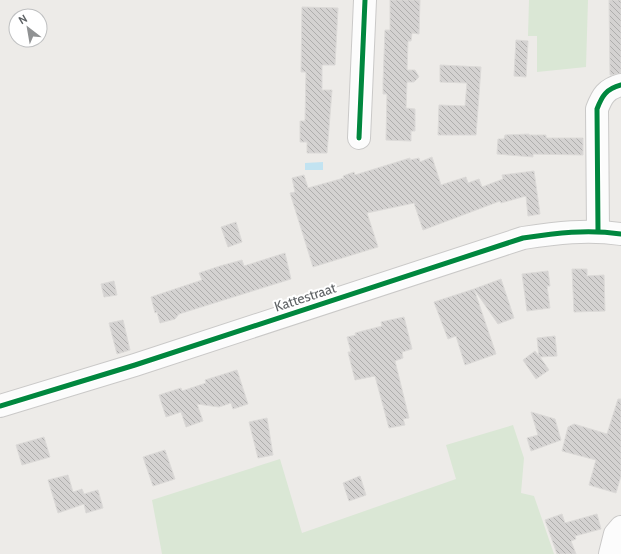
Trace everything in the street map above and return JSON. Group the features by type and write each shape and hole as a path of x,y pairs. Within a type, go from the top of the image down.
{"street":[{"path":"359,138 365,0"},
{"path":"598,231 597,110 602,95 611,88 621,85"},
{"name":"Kattestraat","path":"0,406 135,365 523,238 562,232 598,231 621,234"},
{"path":"610,554 615,534 621,526"}],"green space":[{"path":"529,0 588,0 586,67 537,72 537,36 528,36"},
{"path":"513,425 524,458 521,493 534,496 554,554 162,554 152,500 280,459 302,533 456,479 446,445"}],"water":[{"path":"323,162 323,170 305,170 305,163"}],"building":[{"path":"390,0 420,0 419,34 412,33 411,41 408,41 407,70 415,70 419,77 414,82 407,82 406,108 415,109 415,131 411,131 411,141 386,140 387,94 383,94 383,83 385,30 390,30"},
{"path":"609,0 621,0 621,73 612,75 610,75"},
{"path":"302,7 338,8 335,65 322,65 322,90 332,90 327,153 307,153 307,142 300,142 300,121 305,121 306,72 301,72"},
{"path":"516,40 528,41 526,77 514,76"},
{"path":"440,65 481,67 476,135 438,135 439,105 465,106 467,83 440,82"},
{"path":"505,135 546,135 546,138 583,138 583,155 533,154 533,157 497,154 498,139 504,139"},
{"path":"432,157 441,185 466,177 468,183 479,179 482,187 503,179 502,175 534,171 540,214 528,216 526,196 501,203 500,201 423,230 414,203 367,213 378,247 313,267 290,193 295,192 292,178 304,175 308,188 344,178 343,176 354,172 355,175 410,158 410,160 419,158 420,162"},
{"path":"236,222 242,242 228,247 221,227"},
{"path":"285,253 291,279 179,314 175,319 160,323 157,312 155,313 151,297 202,280 199,273 220,266 242,260 244,266"},
{"path":"572,269 587,269 587,276 604,275 605,311 574,312"},
{"path":"548,271 550,286 547,286 550,308 527,311 522,274"},
{"path":"501,279 514,318 498,324 474,289"},
{"path":"114,281 117,295 104,297 101,284"},
{"path":"474,289 496,354 465,365 456,336 448,339 434,302"},
{"path":"404,317 412,349 402,352 403,358 395,361 409,418 403,419 405,425 389,428 375,376 355,380 348,352 351,352 347,337 356,335 355,333 382,326 381,322"},
{"path":"123,320 130,350 117,354 109,323"},
{"path":"555,336 557,356 540,357 549,370 536,379 523,360 535,351 539,356 537,338"},
{"path":"237,370 248,404 233,409 231,403 219,407 197,404 203,421 186,427 181,412 166,417 159,395 181,388 182,391 206,383 205,380"},
{"path":"618,399 621,399 621,476 616,493 589,485 596,460 562,451 568,427 574,424 607,434"},
{"path":"531,412 555,419 561,440 531,451 527,438 538,435"},
{"path":"267,418 273,455 258,458 249,422"},
{"path":"44,437 50,457 22,465 16,445"},
{"path":"165,450 175,479 153,486 143,457"},
{"path":"68,475 73,492 82,489 84,494 98,490 103,508 86,513 84,504 58,513 48,480"},
{"path":"360,476 366,495 349,501 343,483"},
{"path":"562,514 565,523 597,514 601,529 575,536 576,539 571,541 576,554 557,554 545,520"}],"cycle path":[{"path":"359,138 365,0"},
{"path":"598,231 597,109 605,94 621,85"},
{"path":"0,406 135,365 523,238 560,233 584,232 621,234"}]}
